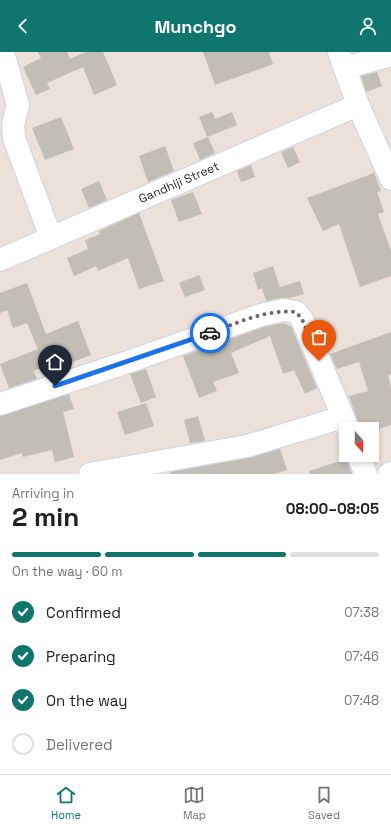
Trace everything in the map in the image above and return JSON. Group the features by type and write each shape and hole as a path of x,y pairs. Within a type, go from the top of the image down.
{"street":[{"path":"3,52 18,105 13,125 14,138 51,238"},
{"path":"391,55 342,60 358,105 386,157 391,179"},
{"name":"Gandhiji Street","path":"0,260 358,105"},
{"path":"0,404 125,363 261,315 283,310 296,312 302,319 345,422"},
{"path":"90,474 247,446 339,424"},
{"path":"361,462 366,474"}],"building":[{"path":"38,52 67,52 70,59 86,52 103,52 117,85 94,95 83,67 47,83 50,89 36,95 23,67 41,58"},
{"path":"203,52 269,52 273,64 215,85"},
{"path":"377,72 382,86 366,92 361,76"},
{"path":"212,112 215,119 232,112 237,125 207,137 199,117"},
{"path":"61,117 74,149 45,160 32,128"},
{"path":"208,137 215,153 200,160 193,143"},
{"path":"165,146 174,171 148,182 139,156"},
{"path":"293,147 300,162 288,168 281,152"},
{"path":"251,165 255,177 241,182 237,171"},
{"path":"374,173 381,191 377,192 384,212 378,214 391,251 391,276 360,287 339,224 323,231 307,198"},
{"path":"99,181 107,200 89,208 81,189"},
{"path":"193,192 202,214 179,222 171,200"},
{"path":"139,213 164,281 139,289 128,258 98,271 96,266 74,276 67,258 88,249 85,240 100,234 99,231"},
{"path":"273,266 280,287 300,281 304,294 290,298 266,301 262,288 258,290 253,273"},
{"path":"199,275 205,290 185,297 179,283"},
{"path":"27,283 46,334 78,321 91,355 65,365 62,359 56,361 59,369 48,373 45,366 34,371 37,379 9,388 0,364 38,349 27,323 13,328 7,310 0,313 0,293"},
{"path":"283,323 291,326 317,388 305,394 294,370 283,374 270,336 231,353 239,373 213,382 217,391 199,398 183,356 264,327"},
{"path":"391,332 391,374 388,375 391,387 391,425 379,428 379,422 358,422 349,396 368,391 359,362 337,369 330,354"},
{"path":"146,369 156,397 141,403 130,374"},
{"path":"69,394 74,409 63,412 74,457 55,462 52,450 23,457 22,453 0,460 0,416"},
{"path":"146,403 154,426 125,435 117,412"},
{"path":"198,416 205,441 190,443 184,420"},
{"path":"280,449 287,470 275,474 171,474 170,472 249,458"},
{"path":"339,461 347,462 352,474 310,474 309,471"}],"way so far":[{"path":"210,333 261,315 283,310 296,312 302,319 319,361"}],"route":[{"path":"55,386 210,333"}]}
